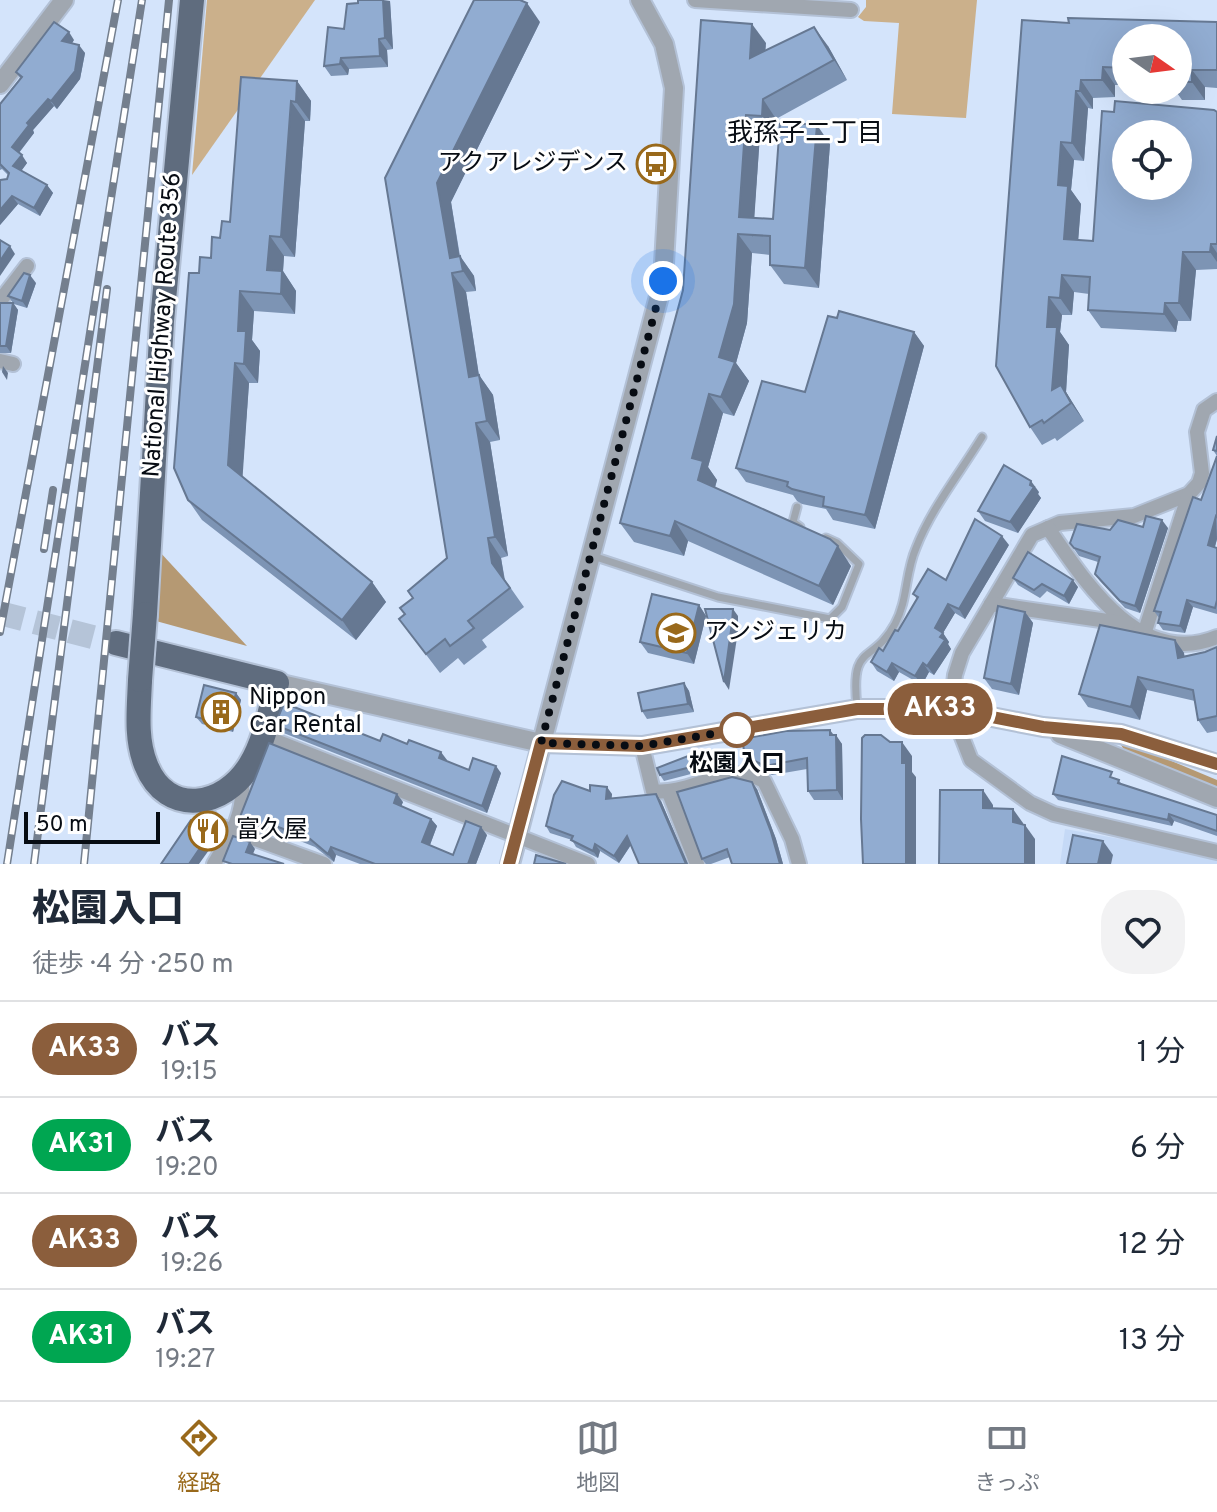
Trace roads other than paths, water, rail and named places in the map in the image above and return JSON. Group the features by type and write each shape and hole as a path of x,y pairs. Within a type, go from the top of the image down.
{"highway":[{"name":"National Highway Route 356","path":"192,0 160,335 140,680 140,741 150,774 157,785 176,798 203,802"},
{"path":"116,643 277,683 263,736 241,778 228,791 203,802"}],"street":[{"path":"0,84 64,0"},
{"path":"510,864 663,281 674,88 664,44 640,0"},
{"path":"695,0 851,10"},
{"path":"0,301 27,266"},
{"path":"1144,634 1189,494 1199,483 1202,473 1197,432 1200,421 1204,410 1217,401"},
{"path":"1189,494 1134,516 1060,523 1032,535 962,653 955,675 951,709 971,760 1030,803 1054,814 1217,852"},
{"path":"1048,528 1082,578 1128,624 1144,634 1185,645 1217,637"},
{"path":"991,604 1128,624"},
{"path":"277,683 541,743 642,746 857,709 951,709 1043,727 1121,734 1217,764"},
{"path":"1043,727 1217,798"},
{"path":"263,736 588,864"},
{"path":"642,746 653,791 669,793 726,775 756,777 768,786 778,805 797,863"},
{"path":"214,864 233,832 244,797 241,778"},
{"path":"669,793 697,864"},
{"path":"203,802 206,813 217,825 324,864"}],"lane":[{"path":"857,709 855,674 859,664 893,628 906,599 911,563 921,536 982,437"},
{"path":"797,507 794,525 809,531"},
{"path":"591,556 718,597 830,619 842,607 859,564 837,543 823,537"}],"tunnel":[{"path":"0,613 116,643"}],"railway":[{"path":"0,632 118,0"},
{"path":"7,864 142,0"},
{"path":"84,864 169,0"},
{"path":"34,864 107,289"},
{"path":"44,549 53,490"}],"place":[{"name":"アクアレジデンス","path":"656,164"},
{"name":"アンジェリカ","path":"676,633"},
{"name":"Nippon Car Rental","path":"221,712"},
{"name":"松園入口","path":"737,730"},
{"name":"富久屋","path":"208,831"}],"district":[{"name":"我孫子二丁目","path":"805,134"}]}
